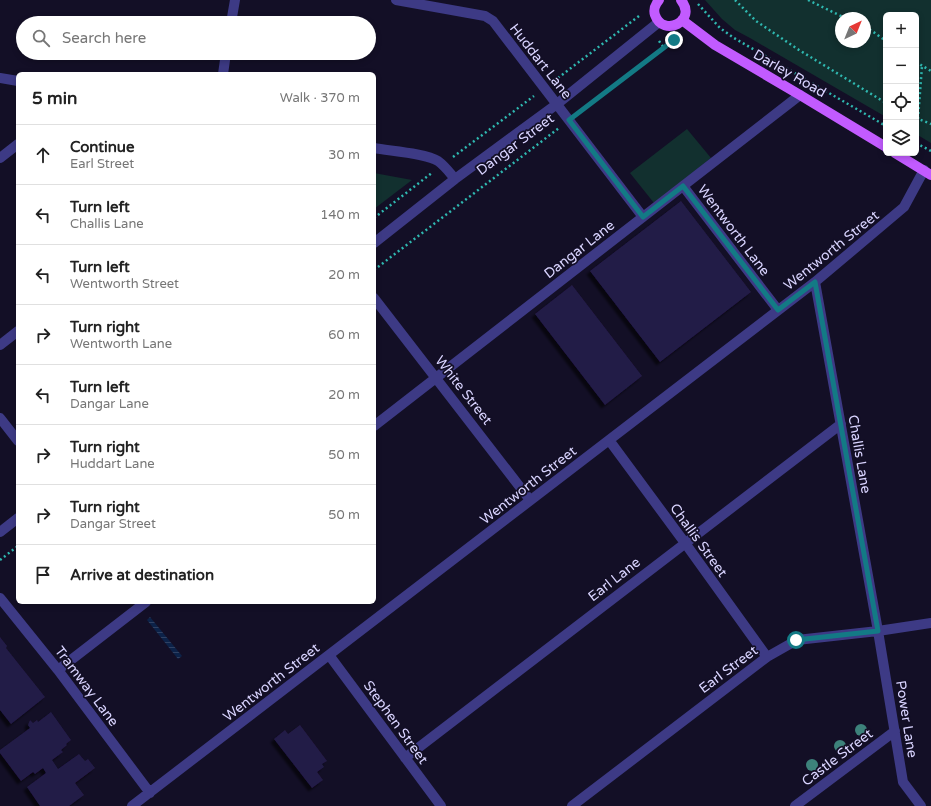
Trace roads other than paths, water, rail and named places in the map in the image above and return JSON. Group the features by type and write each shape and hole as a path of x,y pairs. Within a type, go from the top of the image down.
{"main road":[{"path":"656,2 654,11 659,22 664,25 674,26 682,20 685,15 685,6 681,0"},
{"name":"Darley Road","path":"682,20 714,45 883,145"},
{"path":"900,156 927,172"}],"street":[{"path":"233,16 235,0"},
{"name":"Huddart Lane","path":"396,0 485,16 493,21 643,217"},
{"name":"Dangar Street","path":"376,241 455,179 557,104 659,22"},
{"path":"223,72 225,60"},
{"path":"0,78 16,81"},
{"name":"Dangar Lane","path":"376,424 800,95"},
{"path":"0,158 16,146"},
{"path":"376,148 438,161 446,167 455,179"},
{"name":"Wentworth Street","path":"139,804 150,792 815,282 904,207 927,172"},
{"name":"Wentworth Lane","path":"683,186 778,310"},
{"name":"Challis Lane","path":"815,282 878,631"},
{"name":"White Street","path":"376,301 530,500"},
{"path":"0,345 16,333"},
{"path":"0,418 16,438"},
{"name":"Earl Lane","path":"405,758 841,424"},
{"name":"Challis Street","path":"609,440 767,656"},
{"path":"0,532 16,520"},
{"name":"Tramway Lane","path":"0,598 58,670 150,792"},
{"path":"58,670 143,604"},
{"name":"Earl Street","path":"572,806 767,656 796,640 878,631 931,623"},
{"name":"Power Lane","path":"878,631 903,782 921,806"},
{"name":"Stephen Street","path":"329,655 441,806"},
{"name":"Castle Street","path":"795,806 895,731"}],"water":[{"path":"150,617 182,656 178,659 147,620"}]}
